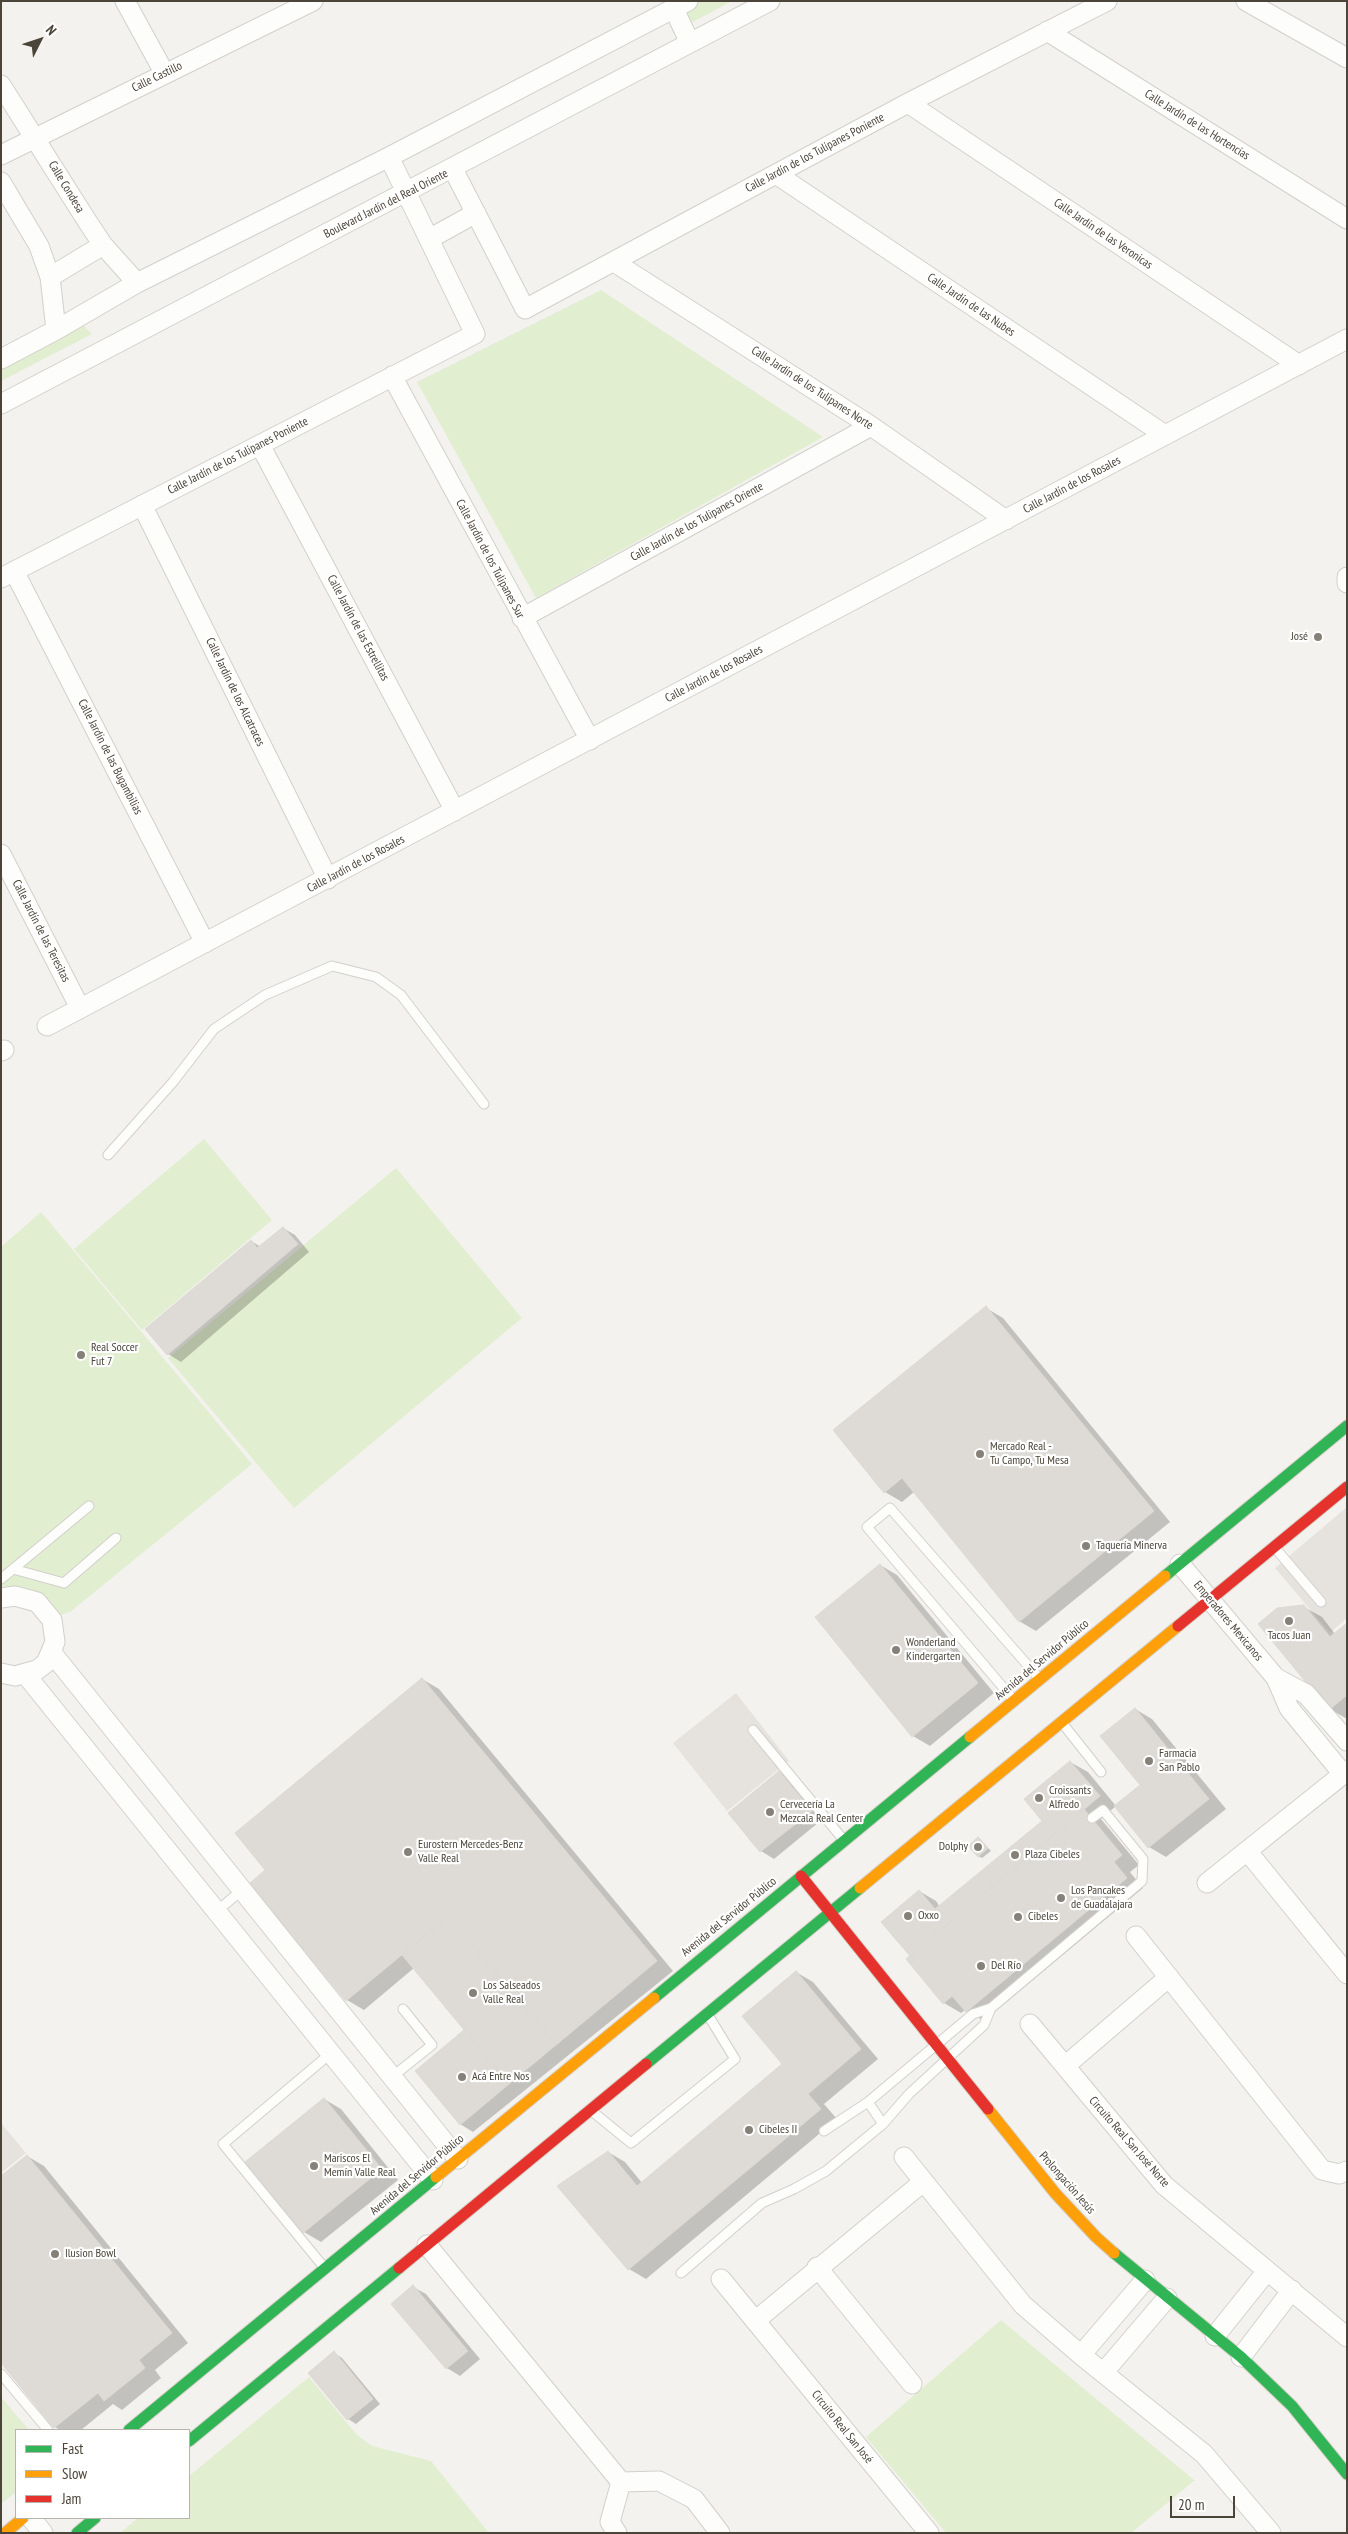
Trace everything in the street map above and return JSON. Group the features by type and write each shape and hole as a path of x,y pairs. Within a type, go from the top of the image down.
{"street":[{"path":"125,1 165,74"},
{"name":"Calle Castillo","path":"1,155 35,136 313,1"},
{"name":"Boulevard Jardín del Real Oriente","path":"1,404 453,169 770,1"},
{"name":"Calle Jardín de los Tulipanes Poniente","path":"476,214 525,309 908,103 1107,1"},
{"path":"1246,1 1347,58"},
{"path":"1,358 56,330 137,283 389,157 681,5 690,43"},
{"name":"Calle Jardín de las Hortencias","path":"1047,31 1347,219"},
{"name":"Calle Condesa","path":"1,85 103,245 137,283"},
{"name":"Calle Jardín de las Veronicas","path":"908,103 1298,365"},
{"path":"389,157 429,239 476,214 453,169"},
{"name":"Calle Jardín de las Nubes","path":"776,174 1165,435"},
{"path":"1,182 39,246 50,277 56,330"},
{"name":"Calle Jardín de los Tulipanes Poniente","path":"8,574 475,334 429,239"},
{"path":"50,277 103,245"},
{"name":"Calle Jardín de los Tulipanes Norte","path":"614,262 872,426 1006,520"},
{"name":"Calle Jardín de los Rosales","path":"47,1026 1347,339"},
{"name":"Calle Jardín de los Tulipanes Sur","path":"392,376 590,740"},
{"name":"Calle Jardín de los Tulipanes Oriente","path":"522,618 872,426"},
{"name":"Calle Jardín de las Estrellitas","path":"260,444 455,811"},
{"name":"Calle Jardín de los Alcatraces","path":"142,505 328,879"},
{"name":"Calle Jardín de las Bugambilias","path":"8,574 205,943"},
{"path":"1347,577 1347,583"},
{"name":"Calle Jardín de las Teresitas","path":"1,854 80,1008"},
{"name":"Avenida del Servidor Público","path":"130,2429 1347,1426"},
{"path":"190,2440 1209,1598 1275,1547 1347,1487"},
{"name":"Emperadores Mexicanos","path":"1180,1564 1276,1678 1289,1708 1345,1773"},
{"path":"1,1598 27,1597 46,1610 55,1631 52,1653 37,1670 26,1675 1,1674"},
{"path":"52,1653 458,2159"},
{"path":"26,1675 432,2180"},
{"name":"Emperadores Mexicanos","path":"1276,1678 1306,1694 1347,1741"},
{"path":"1208,1883 1345,1773"},
{"path":"1248,1852 1347,1974"},
{"name":"Prolongación Jesús","path":"801,1876 1055,2193 1096,2237 1145,2280 1241,2357 1292,2406 1347,2474"},
{"path":"1136,1936 1322,2170 1339,2174 1347,2171"},
{"path":"1065,2066 1168,1977"},
{"name":"Circuito Real San José Norte","path":"1030,2024 1164,2185 1347,2337"},
{"path":"904,2157 1023,2305 1081,2355 1204,2454 1271,2533"},
{"path":"755,2321 923,2182"},
{"path":"427,2245 620,2482"},
{"path":"818,2267 912,2384"},
{"path":"1215,2336 1267,2270"},
{"name":"Circuito Real San José","path":"721,2279 929,2533"},
{"path":"1081,2355 1145,2280"},
{"path":"1241,2357 1292,2290"},
{"path":"1103,2373 1167,2298"},
{"path":"620,2482 659,2481 694,2499 720,2533"},
{"path":"617,2533 610,2522 620,2482"},
{"path":"6,2532 22,2519"},
{"path":"32,2519 43,2533"},
{"path":"77,2533 94,2519"}],"lane":[{"path":"108,1155 173,1082 214,1029 264,995 332,966 376,977 401,995 484,1104"},
{"path":"1,1579 89,1506"},
{"path":"1014,1700 867,1527 890,1508 1040,1679"},
{"path":"13,1569 64,1582 116,1538"},
{"path":"1275,1547 1321,1602"},
{"path":"1061,1722 1101,1772"},
{"path":"753,1730 844,1840"},
{"path":"824,2131 868,2102 936,2043 973,2014 991,2008 1142,1881 1143,1859 1103,1810 1092,1818"},
{"path":"216,1911 242,1890"},
{"path":"681,2273 762,2203 794,2189 826,2171 882,2124 909,2094 984,2025 991,2008"},
{"path":"392,2077 432,2045 403,2009"},
{"path":"591,2110 631,2143 727,2065 735,2058 707,2014"},
{"path":"325,2269 222,2144 331,2053"},
{"path":"868,2102 882,2124"},
{"path":"1,2374 47,2429"}],"green space":[{"path":"695,1 732,1 691,23 682,8"},
{"path":"601,290 823,437 536,598 417,382"},
{"path":"79,321 92,334 1,381 1,364"},
{"path":"204,1139 272,1220 142,1330 74,1249"},
{"path":"396,1168 522,1318 294,1508 168,1358"},
{"name":"Real Soccer Fut 7","path":"41,1212 252,1464 70,1612 61,1615 49,1600 36,1591 22,1587 1,1590 1,1247"},
{"path":"1001,2320 1195,2480 1131,2533 946,2533 866,2437"},
{"path":"309,2377 357,2435 372,2446 431,2461 489,2533 120,2533 137,2519 190,2519 190,2475"},
{"path":"1,2397 28,2429 15,2429 15,2493 1,2504"}],"shaded area":[{"path":"1347,1507 1347,1618 1330,1633 1275,1568"},
{"path":"736,1693 789,1761 727,1811 673,1743"},
{"path":"1,2123 26,2153 1,2173"}],"building":[{"path":"283,1227 298,1244 167,1355 145,1329 251,1240 257,1248"},
{"name":"Mercado Real - Tu Campo, Tu Mesa","path":"986,1306 1154,1511 1019,1622 902,1478 884,1493 833,1430"},
{"name":"Wonderland Kindergarten","path":"880,1564 978,1683 912,1737 815,1617"},
{"path":"1304,1605 1330,1637 1347,1623 1347,1695 1329,1710 1258,1624 1277,1608"},
{"name":"Eurostern Mercedes-Benz Valle Real","path":"422,1678 657,1961 556,2045 449,1916 346,2001 249,1884 265,1870 235,1833"},
{"name":"Farmacia San Pablo","path":"1135,1708 1209,1799 1148,1848 1114,1806 1140,1785 1100,1736"},
{"name":"Plaza Cibeles","path":"1070,1761 1100,1796 910,1956 881,1922 919,1890 935,1909 1042,1821 1024,1799"},
{"name":"Cervecería La Mezcala Real Center","path":"779,1771 812,1811 760,1852 728,1813"},
{"name":"Cibeles","path":"1084,1809 1122,1855 1114,1862 1127,1878 966,2012 952,1996 943,2004 906,1959"},
{"name":"Dolphy","path":"978,1837 988,1848 978,1857 968,1846"},
{"name":"Los Salseados Valle Real","path":"449,1916 556,2045 509,2084 402,1955"},
{"name":"Cibeles II","path":"796,1971 861,2049 808,2094 821,2109 628,2270 557,2186 608,2151 637,2186 782,2064 742,2016"},
{"name":"Acá Entre Nos","path":"464,2030 509,2084 460,2125 415,2071"},
{"name":"Mariscos El Memín Valle Real","path":"324,2098 382,2169 303,2233 245,2162"},
{"name":"Ilusion Bowl","path":"27,2155 172,2333 139,2360 145,2368 104,2401 98,2393 54,2428 1,2363 1,2176"},
{"path":"413,2285 468,2351 446,2369 391,2304"},
{"path":"334,2351 373,2399 347,2420 308,2373"}],"traffic: fast":[{"path":"1165,1576 1347,1426"},
{"path":"654,1998 970,1737"},
{"path":"646,2064 860,1888"},
{"path":"130,2429 436,2177"},
{"path":"1114,2253 1241,2357 1292,2406 1347,2474"},
{"path":"190,2440 399,2268"},
{"path":"77,2533 94,2519"}],"traffic: slow":[{"path":"970,1737 1165,1576"},
{"path":"860,1888 1178,1626"},
{"path":"436,2177 654,1998"},
{"path":"988,2109 1055,2193 1096,2237 1114,2253"},
{"path":"5,2533 22,2519"}],"traffic: jam":[{"path":"1178,1626 1347,1487"},
{"path":"801,1876 988,2109"},
{"path":"399,2268 646,2064"}],"place":[{"name":"José","path":"1318,637"},
{"name":"Real Soccer Fut 7","path":"81,1355"},
{"name":"Mercado Real - Tu Campo, Tu Mesa","path":"980,1454"},
{"name":"Taquería Minerva","path":"1086,1546"},
{"name":"Tacos Juan","path":"1289,1621"},
{"name":"Wonderland Kindergarten","path":"896,1650"},
{"name":"Farmacia San Pablo","path":"1149,1761"},
{"name":"Croissants Alfredo","path":"1039,1798"},
{"name":"Cervecería La Mezcala Real Center","path":"770,1812"},
{"name":"Dolphy","path":"978,1847"},
{"name":"Eurostern Mercedes-Benz Valle Real","path":"408,1852"},
{"name":"Plaza Cibeles","path":"1015,1855"},
{"name":"Los Pancakes de Guadalajara","path":"1061,1898"},
{"name":"Oxxo","path":"908,1916"},
{"name":"Cibeles","path":"1018,1917"},
{"name":"Del Río","path":"981,1966"},
{"name":"Los Salseados Valle Real","path":"473,1993"},
{"name":"Acá Entre Nos","path":"462,2077"},
{"name":"Cibeles II","path":"749,2130"},
{"name":"Mariscos El Memín Valle Real","path":"314,2166"},
{"name":"Ilusion Bowl","path":"55,2254"}]}
